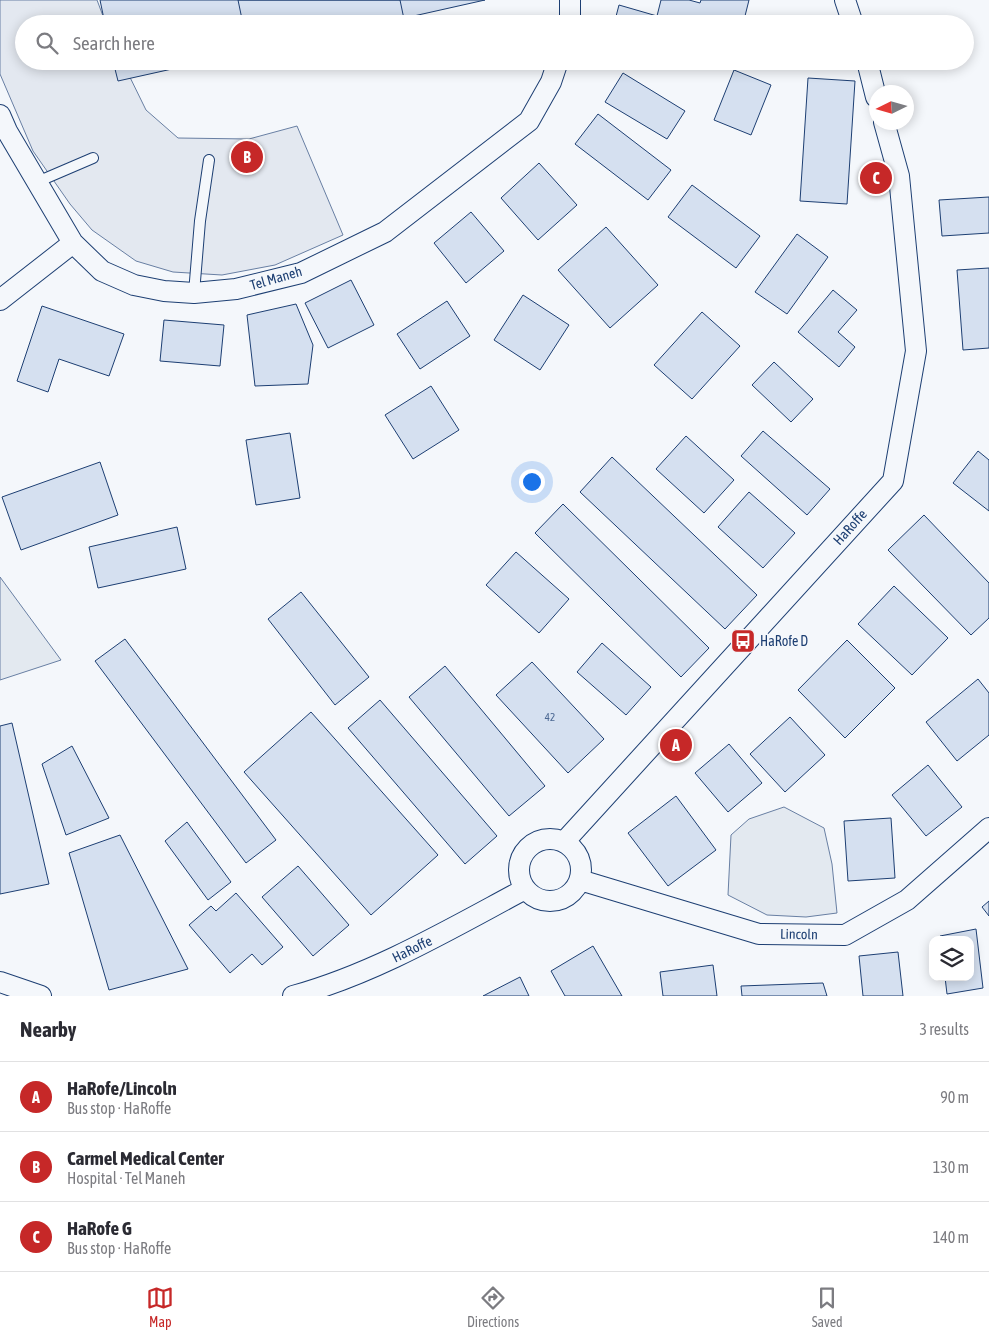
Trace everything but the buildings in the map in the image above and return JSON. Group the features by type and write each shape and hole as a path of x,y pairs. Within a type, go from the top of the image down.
{"street":[{"path":"570,0 570,15"},
{"path":"845,0 850,15"},
{"name":"Tel Maneh","path":"0,116 73,243 102,271 134,285 194,293 236,289 301,273 386,232 529,121 551,82 555,70"},
{"path":"868,70 873,85"},
{"name":"HaRoffe","path":"564,842 892,481 916,352 898,176 886,130"},
{"path":"0,300 73,243"},
{"name":"Lincoln","path":"580,880 759,934 844,935 908,900 989,828"},
{"path":"554,839 564,842 574,849 582,869 580,880 575,890 557,901 546,901 533,896 525,889 520,879 519,868 528,848 543,840 554,839"},
{"name":"HaRoffe","path":"293,996 323,988 409,952 525,889"},
{"path":"0,982 41,996"}],"lane":[{"path":"37,182 93,158"},
{"path":"194,293 200,221 209,160"}],"shaded area":[{"path":"0,0 97,0 103,15 15,15 15,70 126,70 146,110 178,138 249,139 297,126 343,235 275,265 222,275 173,272 136,261 92,230 70,204 33,151 0,74"},
{"path":"0,577 61,660 0,680"},
{"path":"784,807 824,828 832,864 837,913 806,917 767,915 728,895 731,835 749,819"}],"place":[{"name":"Carmel Medical Center","path":"247,157"},
{"name":"HaRofe G","path":"876,178"},
{"name":"HaRofe D","path":"743,641"},
{"name":"HaRofe/Lincoln","path":"676,745"}]}
